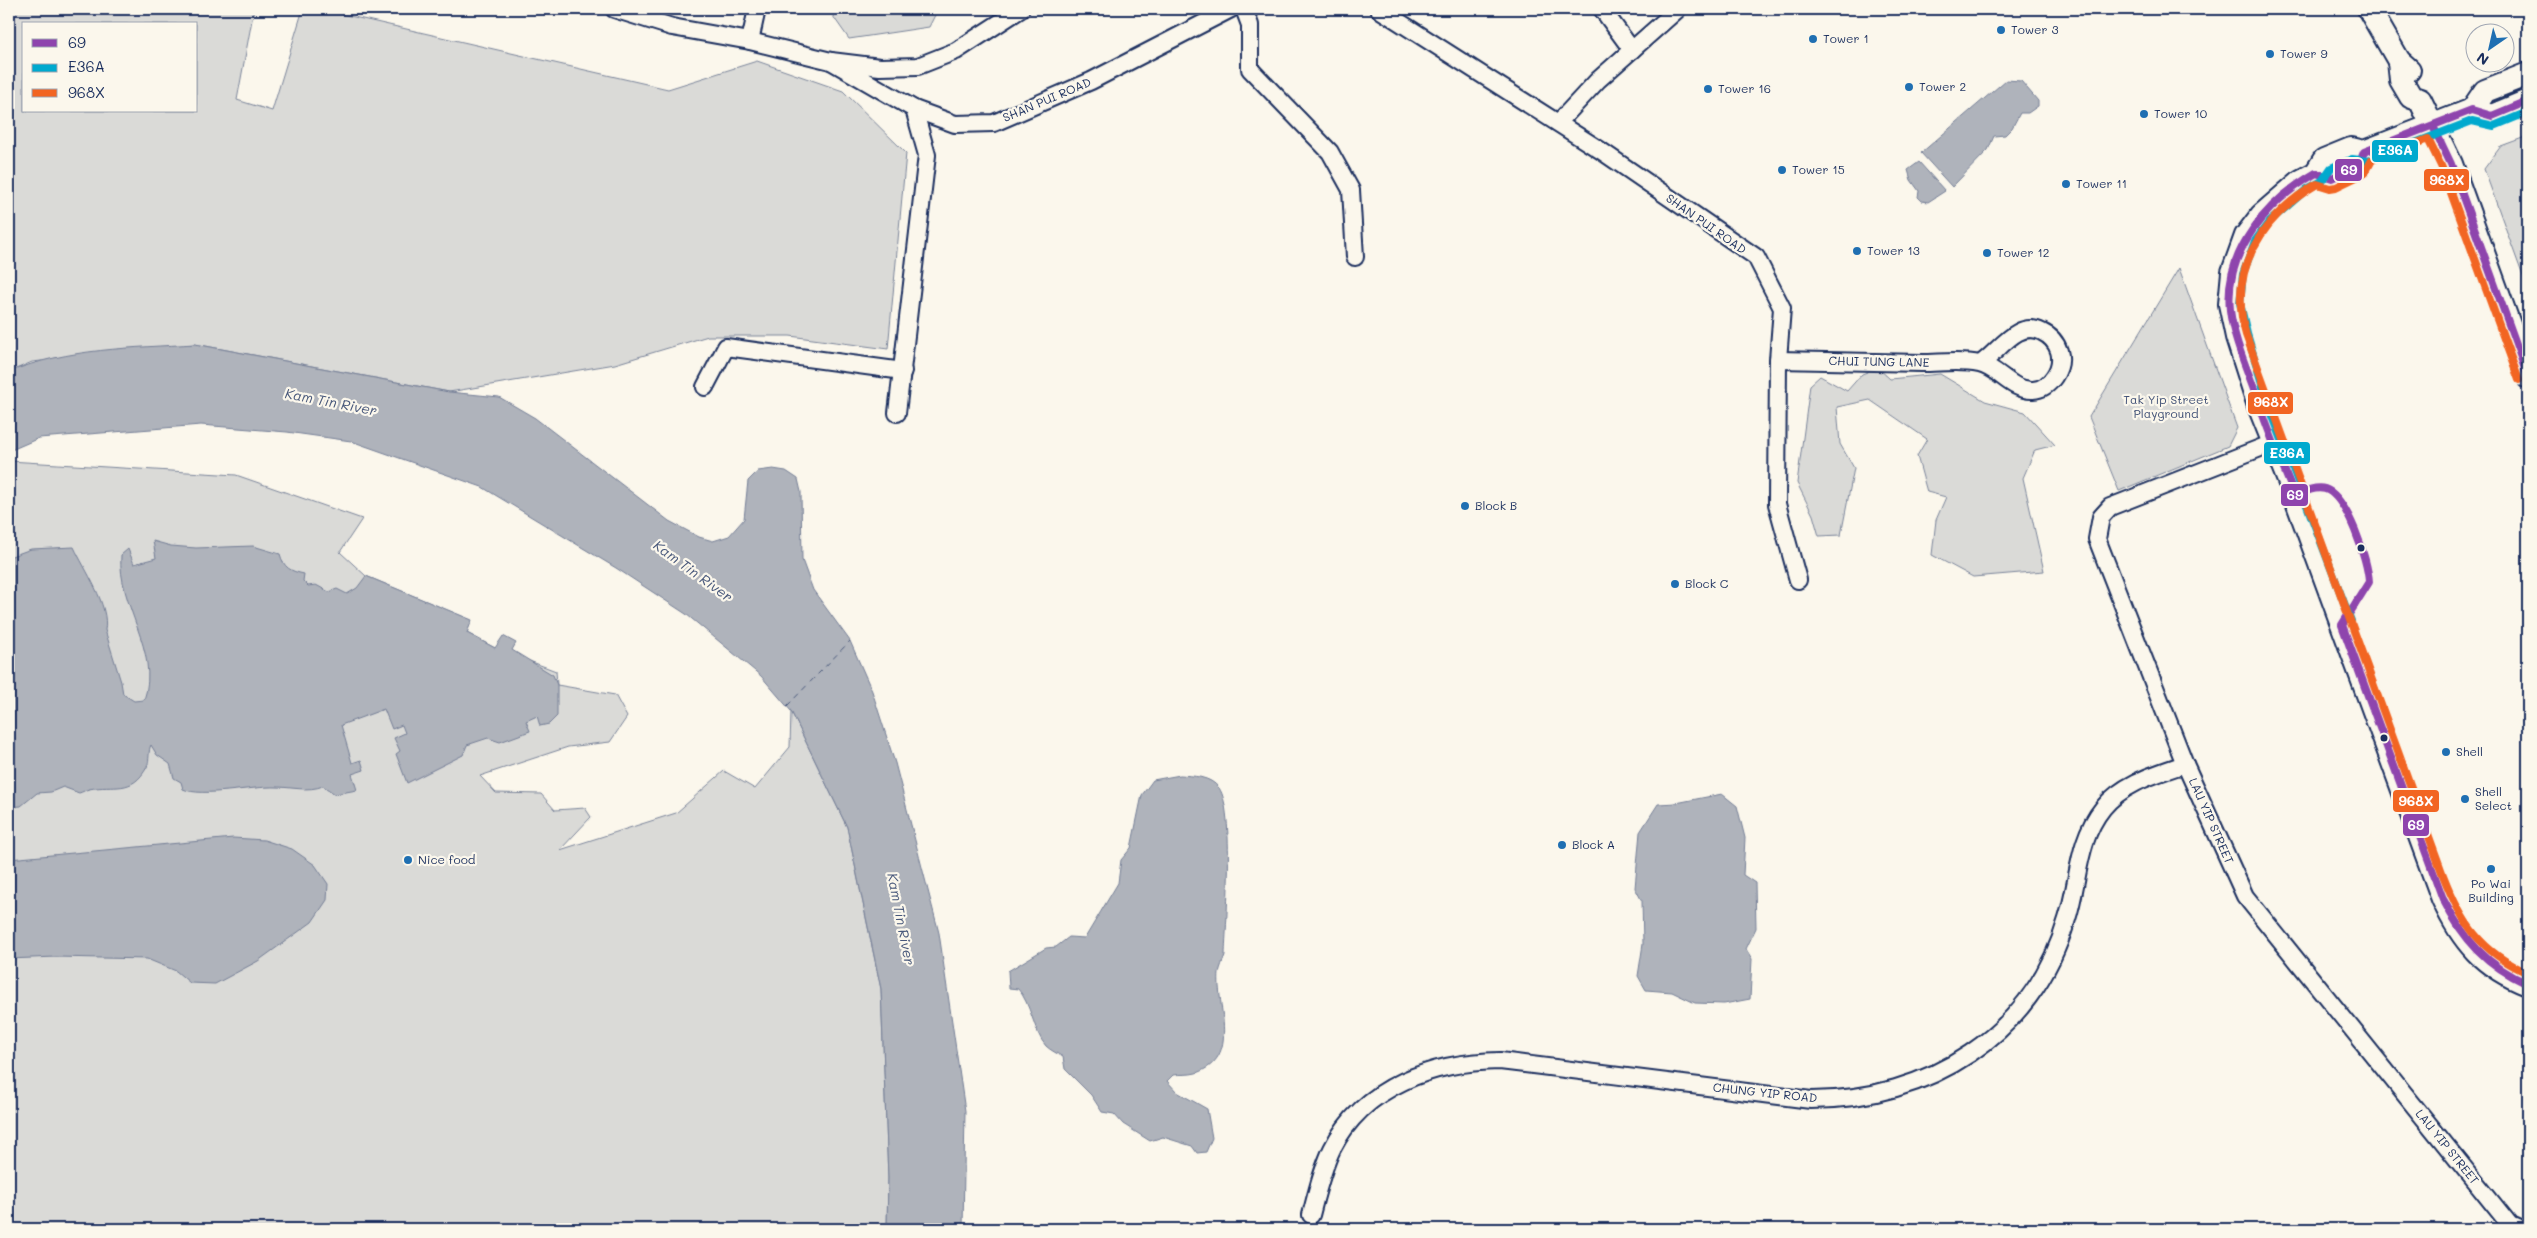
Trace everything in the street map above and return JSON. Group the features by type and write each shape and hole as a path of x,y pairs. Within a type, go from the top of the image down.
{"street":[{"path":"614,9 672,26 750,41 831,61 880,67 918,66 956,51 1021,9"},
{"path":"750,41 757,9"},
{"name":"SHAN PUI ROAD","path":"831,61 914,109 955,124 994,123 1091,81 1231,9"},
{"path":"1244,9 1250,24 1250,69 1330,152 1351,190 1355,257"},
{"name":"SHAN PUI ROAD","path":"1379,9 1558,123 1756,258 1782,308 1778,360 1777,504 1798,580"},
{"path":"1602,9 1632,50"},
{"path":"1558,123 1598,80 1678,9"},
{"path":"2369,9 2399,61 2417,80 2422,91 2420,100 2450,164 2528,377"},
{"path":"2528,74 2485,91 2472,110 2364,152 2359,166 2332,178 2316,173 2301,181 2262,215 2246,236 2233,272 2230,304 2237,337 2273,443 2295,496 2424,850 2454,924 2468,944 2503,974 2528,984"},
{"path":"2472,110 2492,116 2528,101"},
{"path":"897,413 927,155 914,109"},
{"path":"2036,328 2048,334 2056,344 2060,356 2058,371 2047,386 2035,390 2023,390 2010,384 1980,364 1994,355 2018,331 2036,328"},
{"path":"705,387 726,347 903,371"},
{"name":"CHUI TUNG LANE","path":"1778,360 1980,364"},
{"name":"LAU YIP STREET","path":"2273,443 2110,507 2101,517 2097,527 2097,539 2185,764 2245,896 2510,1225 2519,1229"},
{"name":"CHUNG YIP ROAD","path":"1311,1214 1323,1170 1333,1147 1357,1114 1385,1091 1397,1084 1428,1070 1449,1065 1500,1061 1810,1100 1840,1099 1879,1094 1934,1075 1966,1056 1998,1031 2021,1006 2038,982 2060,939 2071,906 2084,844 2095,819 2104,807 2132,784 2185,764"}],"green space":[{"path":"9,9 254,9 237,100 272,111 303,9 319,9 668,89 757,61 843,91 906,153 888,349 790,336 708,336 615,364 449,392 195,344 32,362 9,372"},
{"path":"828,9 938,9 929,27 849,39"},
{"path":"2528,136 2528,290 2484,169 2501,146"},
{"name":"Tak Yip Street Playground","path":"2179,268 2237,428 2228,446 2119,491 2089,417"},
{"path":"1878,368 1890,379 1940,374 1985,401 2025,412 2055,445 2035,450 2023,478 2044,571 1973,577 1932,555 1936,520 1946,497 1927,492 1917,456 1927,439 1870,400 1837,407 1840,444 1854,468 1841,535 1819,536 1813,515 1797,483 1810,385 1820,376 1847,391 1862,374"},
{"path":"9,461 236,475 362,519 340,552 366,576 471,620 467,633 495,648 556,671 557,685 615,695 627,717 610,742 568,747 480,776 496,793 541,794 555,810 585,808 591,817 560,850 676,813 724,771 755,789 790,747 791,711 847,827 881,989 888,1178 887,1229 9,1229"}],"water":[{"path":"2006,80 2021,81 2038,101 2038,106 2028,113 2020,113 2012,128 2005,135 1994,136 1988,150 1952,187 1921,153"},
{"path":"1919,162 1945,191 1928,202 1922,201 1918,197 1919,191 1911,180 1908,170"},
{"name":"Kam Tin River","path":"195,344 449,392 499,397 535,418 669,521 699,537 713,541 729,536 744,519 748,481 758,471 773,469 786,471 798,479 801,492 802,560 813,590 850,641 872,691 895,763 939,933 965,1111 963,1229 887,1229 888,1178 881,989 847,827 791,711 761,676 686,614 616,568 482,487 351,441 287,432 201,425 39,438 9,451 9,372 54,358 100,350"},
{"path":"153,541 171,546 196,548 253,546 280,554 283,563 288,568 304,574 303,581 308,586 316,585 329,592 337,589 347,594 357,588 366,576 472,620 467,633 495,648 503,636 516,643 512,650 553,675 557,685 557,716 549,724 540,726 537,716 526,721 530,731 500,742 488,738 467,745 463,755 407,783 396,754 400,751 394,738 405,733 402,725 392,729 384,709 341,725 352,763 361,760 364,770 352,774 357,790 335,794 323,786 306,789 266,787 214,792 191,791 183,789 181,782 174,778 170,764 157,755 151,745 147,767 135,782 129,785 89,789 79,793 63,787 51,792 37,793 21,806 9,807 9,557 31,549 74,547 104,610 105,630 123,694 134,701 144,700 148,682 147,664 125,592 121,555 128,549 134,564 156,558"},
{"path":"1180,775 1196,776 1215,784 1219,788 1224,800 1227,819 1228,894 1225,955 1219,973 1224,1030 1223,1043 1219,1055 1210,1066 1196,1073 1173,1075 1167,1081 1177,1092 1207,1109 1212,1138 1206,1152 1197,1153 1192,1146 1163,1137 1150,1141 1123,1124 1114,1114 1102,1112 1091,1095 1065,1069 1063,1057 1048,1047 1038,1034 1022,995 1018,989 1009,988 1008,971 1046,948 1056,947 1069,937 1085,938 1118,883 1121,860 1131,848 1142,795 1153,780"},
{"path":"1722,794 1737,806 1745,838 1743,875 1755,883 1756,928 1746,949 1752,959 1750,999 1724,1004 1695,1003 1672,992 1646,990 1638,976 1643,944 1642,901 1635,888 1640,832 1658,804 1676,803"},
{"path":"233,838 264,840 292,849 315,865 328,884 327,900 312,922 258,961 215,984 190,983 176,971 147,959 56,957 9,959 9,859"}],"ferry route":[{"path":"787,706 850,641"}],"transit line":[{"name":"69","path":"2528,101 2492,116 2472,110 2364,152 2359,165 2332,178 2316,173 2298,184 2266,213 2253,230 2242,248 2234,267 2230,288 2230,310 2243,358 2295,496 2317,488 2325,489 2333,494 2341,503 2355,530 2365,559 2369,582 2342,625 2443,899 2459,927 2478,950 2500,969 2528,984"},
{"name":"E36A","path":"2351,621 2268,403 2247,334 2240,303 2243,274 2255,241 2269,222 2307,189 2322,181 2331,168 2352,159 2368,161 2472,121 2494,126 2528,112"},
{"name":"69","path":"2433,126 2451,164 2528,377"},
{"name":"968X","path":"2519,380 2442,168 2428,139 2372,160 2365,173 2336,187 2330,188 2317,184 2297,197 2280,212 2265,229 2254,247 2246,267 2241,288 2241,311 2246,335 2443,875 2457,907 2474,934 2497,955 2511,965 2528,973"}],"place":[{"name":"Tower 3","path":"2001,30"},
{"name":"Tower 1","path":"1813,39"},
{"name":"Tower 9","path":"2270,54"},
{"name":"Tower 2","path":"1909,87"},
{"name":"Tower 16","path":"1708,89"},
{"name":"Tower 10","path":"2144,114"},
{"name":"Tower 15","path":"1782,170"},
{"name":"Tower 11","path":"2066,184"},
{"name":"Tower 13","path":"1857,251"},
{"name":"Tower 12","path":"1987,253"},
{"name":"Block B","path":"1465,506"},
{"name":"Block C","path":"1675,584"},
{"name":"Shell","path":"2446,752"},
{"name":"Shell Select","path":"2465,799"},
{"name":"Block A","path":"1562,845"},
{"name":"Nice food","path":"408,860"},
{"name":"Po Wai Building","path":"2491,869"}]}
